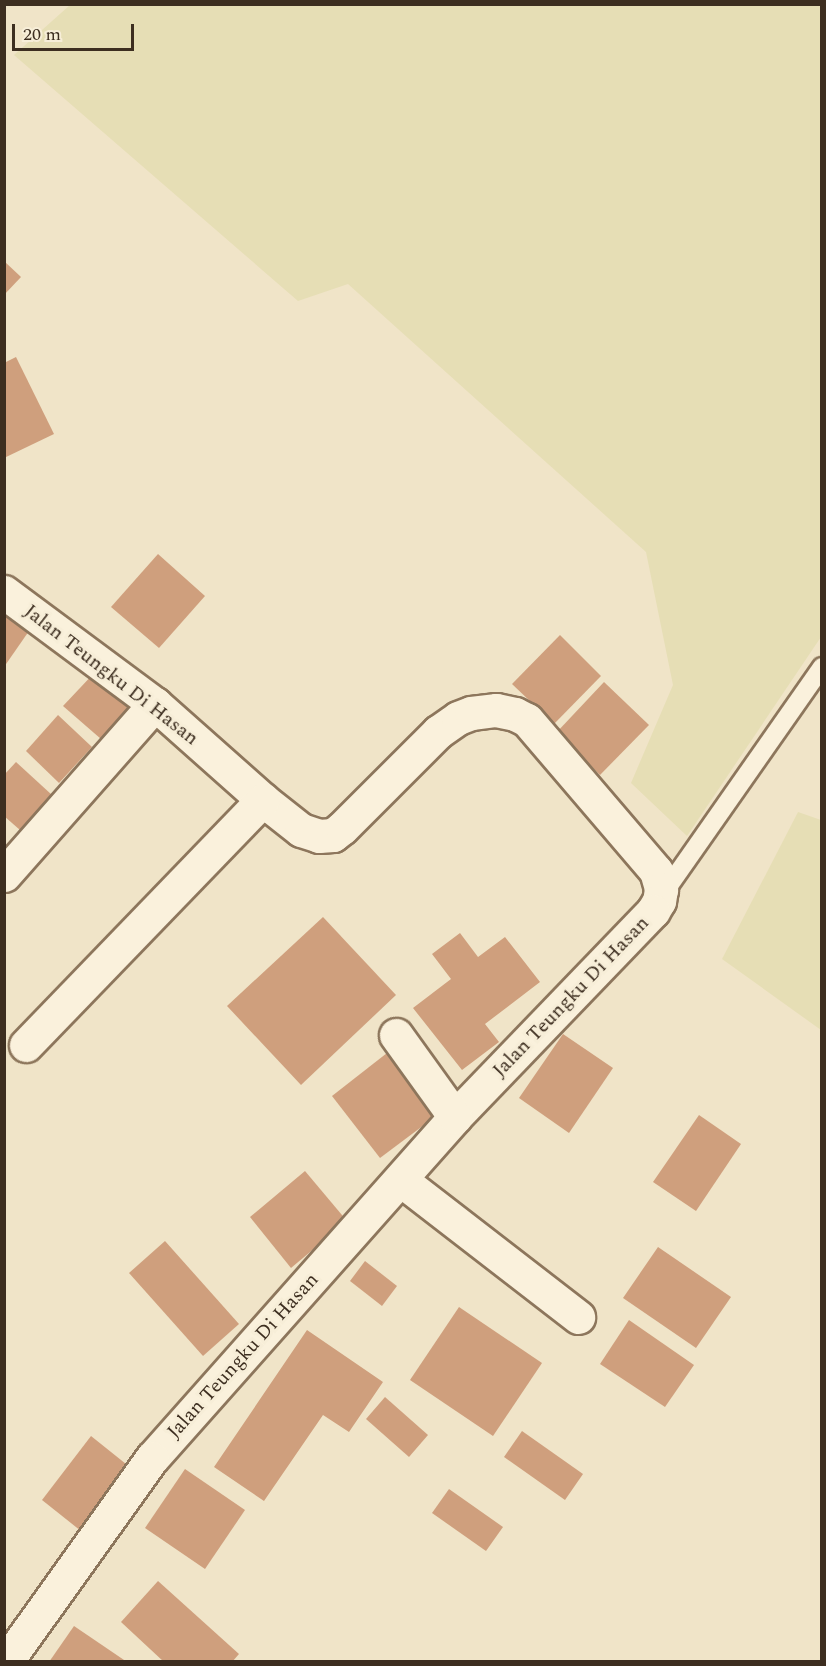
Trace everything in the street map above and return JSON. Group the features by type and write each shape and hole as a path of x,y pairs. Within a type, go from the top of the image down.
{"street":[{"name":"Jalan Teungku Di Hasan","path":"4,592 155,704 263,800 301,830 319,837 333,835 438,732 458,718 471,713 496,710 515,714 527,720 656,871 661,889 659,901 653,911 454,1117 401,1180 152,1458 6,1662"},
{"path":"4,875 155,704"},
{"path":"26,1045 263,800"},
{"path":"396,1035 454,1117"},
{"path":"401,1180 578,1317"}],"lane":[{"path":"659,901 822,667"}],"shaded area":[{"path":"70,5 821,5 821,637 687,836 631,783 673,685 646,552 348,284 298,301 14,55"},
{"path":"798,812 821,820 821,1030 722,959"}],"building":[{"path":"4,261 21,277 4,295"},
{"path":"16,357 54,434 4,458 4,363"},
{"path":"158,554 205,596 159,648 111,607"},
{"path":"4,614 29,631 4,667"},
{"path":"560,635 601,676 554,724 512,684"},
{"path":"96,671 132,704 101,739 63,706"},
{"path":"604,682 649,725 600,775 556,733"},
{"path":"58,715 92,747 59,783 26,751"},
{"path":"16,762 52,795 20,830 4,816 4,775"},
{"path":"323,917 396,995 301,1085 227,1006"},
{"path":"460,933 478,957 505,937 540,982 485,1024 499,1042 462,1070 413,1008 451,979 432,954"},
{"path":"563,1034 613,1068 569,1133 519,1098"},
{"path":"387,1053 436,1116 380,1158 332,1096"},
{"path":"699,1115 741,1144 696,1211 653,1182"},
{"path":"305,1171 347,1221 291,1268 250,1217"},
{"path":"165,1241 239,1324 203,1356 129,1273"},
{"path":"658,1247 731,1297 696,1348 623,1298"},
{"path":"365,1261 397,1286 382,1306 350,1281"},
{"path":"459,1307 542,1363 493,1436 410,1380"},
{"path":"629,1320 694,1365 665,1407 600,1364"},
{"path":"307,1330 383,1382 349,1432 323,1415 264,1501 214,1467"},
{"path":"385,1397 428,1435 409,1457 366,1419"},
{"path":"522,1431 583,1474 565,1500 504,1457"},
{"path":"91,1436 131,1468 81,1531 42,1500"},
{"path":"185,1469 245,1510 205,1569 145,1528"},
{"path":"449,1489 503,1527 486,1551 432,1513"},
{"path":"158,1581 239,1654 232,1662 164,1662 121,1622"},
{"path":"74,1626 127,1662 49,1662"}]}
